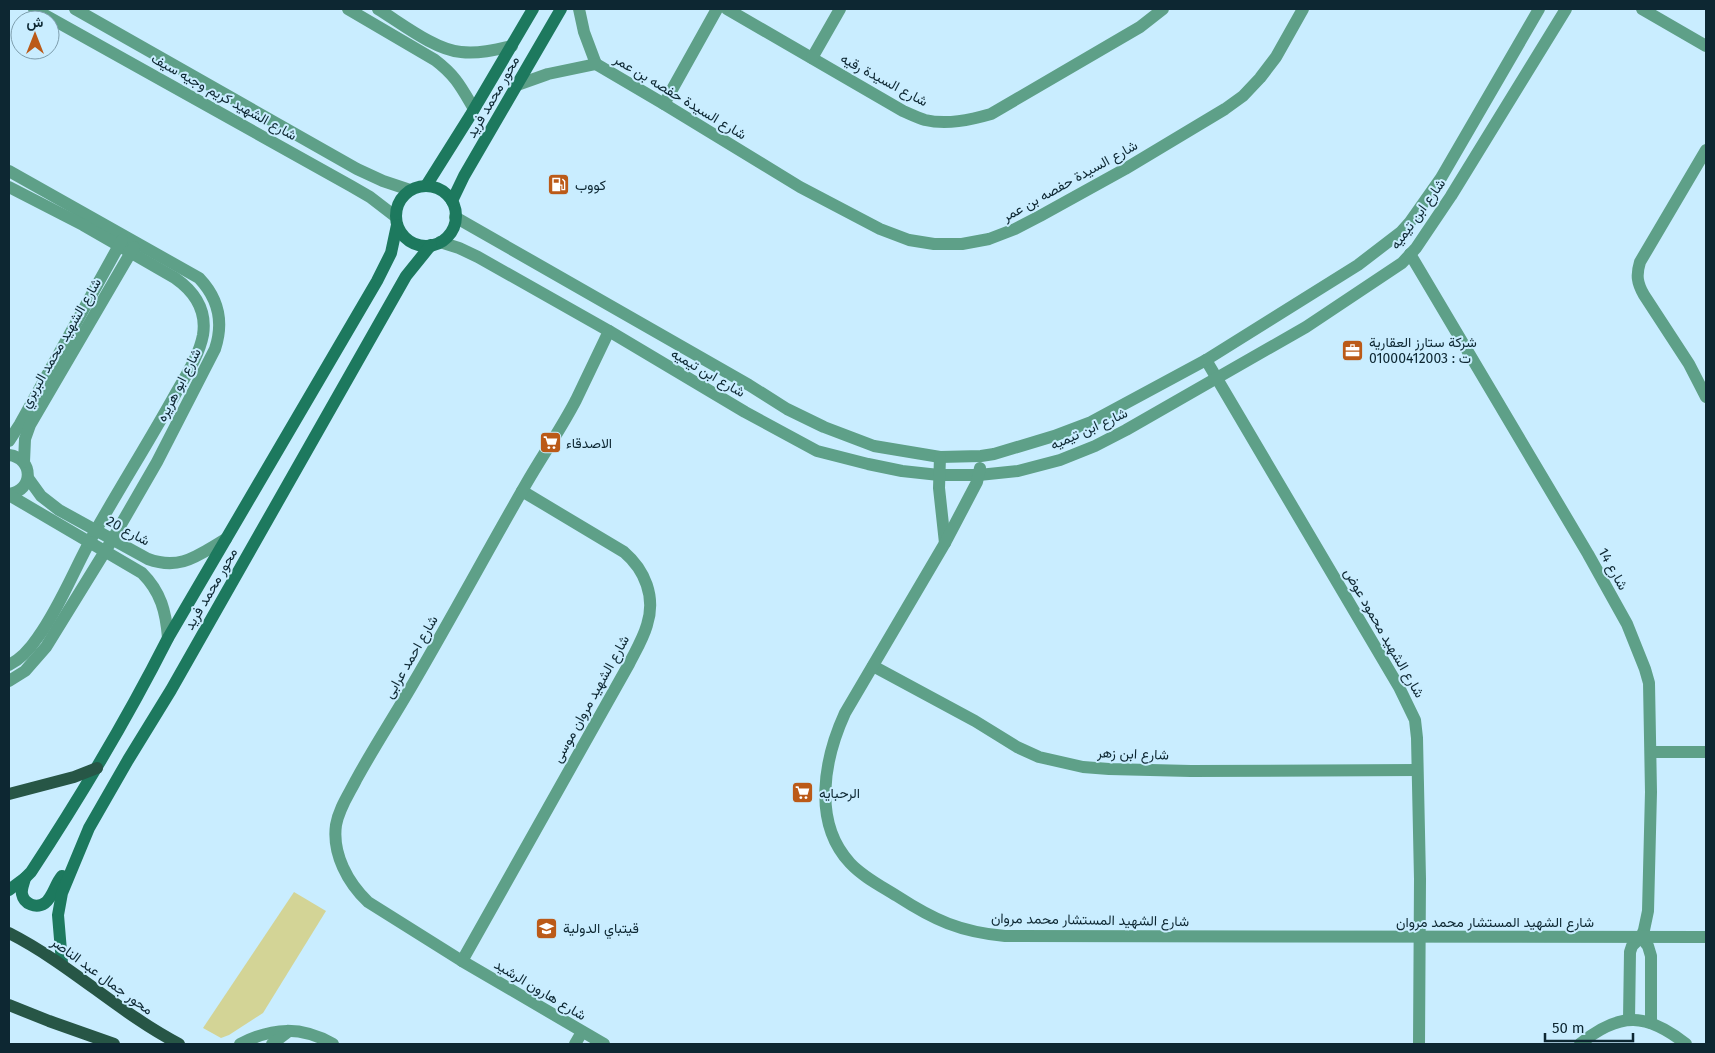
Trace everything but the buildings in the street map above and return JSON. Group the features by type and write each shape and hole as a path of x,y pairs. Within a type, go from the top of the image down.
{"main road":[{"name":"محور محمد فريد","path":"426,186 533,9"},
{"name":"محور محمد فريد","path":"452,201 561,9"},
{"path":"426,186 436,188 445,193 452,201 455,217 451,232 436,244 423,246 414,244 401,233 396,221 399,202 410,190 426,186"},
{"name":"محور محمد فريد","path":"9,890 26,878 68,816 97,768 168,638 377,281 390,253 396,221"},
{"name":"محور محمد فريد","path":"62,963 58,915 62,893 89,828 171,690 399,288 413,266 436,244"},
{"path":"9,794 74,777 97,768"},
{"path":"26,878 22,891 25,900 32,905 41,905 48,900 61,877 72,870"},
{"name":"محور جمال عبد الناصر","path":"9,933 62,963 141,1023 178,1044"},
{"path":"9,1005 114,1044"}],"street":[{"name":"شارع الشهيد كريم وجيه سيف","path":"34,9 370,197 396,221"},
{"name":"شارع الشهيد كريم وجيه سيف","path":"75,9 358,169 383,181 410,190"},
{"path":"348,9 368,14 447,69 457,80 474,109"},
{"path":"378,9 446,49 473,52 512,46"},
{"path":"517,85 548,74 596,64 584,32 579,9"},
{"path":"664,104 717,9"},
{"name":"شارع السيدة رقيه","path":"727,9 903,111 925,120 946,122 969,120 991,114 1140,27 1163,9"},
{"path":"812,58 840,9"},
{"name":"شارع السيدة حفصه بن عمر","path":"596,64 800,188 880,229 909,240 934,244 962,244 989,239 1015,229 1125,169 1231,105 1243,96 1271,64 1303,9"},
{"name":"شارع ابن تيميه","path":"455,217 749,385 787,409 824,427 874,446 940,456 982,456 1014,449 1091,422 1206,360 1377,252 1410,222 1440,178 1539,9"},
{"name":"شارع ابن تيميه","path":"436,244 459,248 478,257 745,412 817,451 902,471 939,475 979,475 1018,471 1060,460 1095,446 1126,430 1306,327 1391,270 1413,251 1452,196 1566,9"},
{"path":"1642,9 1706,46"},
{"path":"1706,150 1640,262 1637,274 1639,287 1678,346 1706,397"},
{"name":"شارع ابو هريره","path":"9,171 133,248 187,286 202,308 204,321 203,336 192,364 89,543 43,631 22,656 9,665"},
{"name":"شارع ابو هريره","path":"9,187 83,225 121,241"},
{"name":"شارع 14","path":"1400,232 1413,251 1588,554 1627,624 1645,669 1648,683 1651,752 1648,902 1646,921 1641,937 1632,946 1630,952 1629,1020"},
{"name":"شارع الشهيد محمد البربري","path":"9,441 121,241"},
{"name":"شارع ابو هريره","path":"9,681 25,671 46,647 105,552 157,462 215,349 219,337 219,311 215,299 199,278 133,248"},
{"name":"شارع الشهيد محمد البربري","path":"28,478 24,462 24,446 30,425 133,248"},
{"path":"1377,252 1391,270"},
{"name":"شارع احمد عرابى","path":"462,961 368,902 357,892 341,859 336,837 336,825 340,811 369,757 576,399 609,332"},
{"name":"شارع الشهيد محمود عوض","path":"1206,360 1407,702 1415,720 1420,879 1419,1044"},
{"path":"9,455 19,458 24,462"},
{"path":"940,456 939,475 945,543"},
{"name":"شارع الشهيد المستشار محمد مروان","path":"982,456 979,475 973,491 945,543 845,713 836,732 830,752 826,794 828,823 839,849 852,865 867,877 930,916 963,930 1005,936 1706,937"},
{"path":"9,494 21,490 28,478"},
{"name":"شارع 20","path":"28,478 49,504 148,559 166,564 185,562 226,539"},
{"name":"شارع الشهيد مروان موسى","path":"462,961 629,664 646,630 650,613 648,590 640,568 634,561 624,552 522,491"},
{"name":"شارع 20","path":"9,494 142,573 159,594 165,610 168,638"},
{"name":"شارع ابن زهر","path":"873,666 975,721 1017,747 1039,757 1083,767 1191,771 1417,770"},
{"path":"1651,752 1706,752"},
{"path":"1641,937 1648,946 1650,956 1651,1022"},
{"name":"شارع هارون الرشيد","path":"462,961 604,1044"},
{"path":"1580,1044 1605,1027 1629,1020 1651,1022 1686,1044"},
{"path":"272,1044 289,1031"},
{"path":"240,1044 266,1033 289,1031 312,1034 333,1044"},
{"path":"575,1044 582,1032"}],"green space":[{"path":"294,892 326,911 263,1013 229,1035 221,1038 203,1028"}],"place":[{"name":"كووب","path":"559,185"},
{"name":"شركة ستارز العقارية ت : 01000412003","path":"1353,350"},
{"name":"الاصدقاء","path":"550,443"},
{"name":"الرحبايه","path":"803,793"},
{"name":"قيتباي الدولية","path":"547,928"}]}
